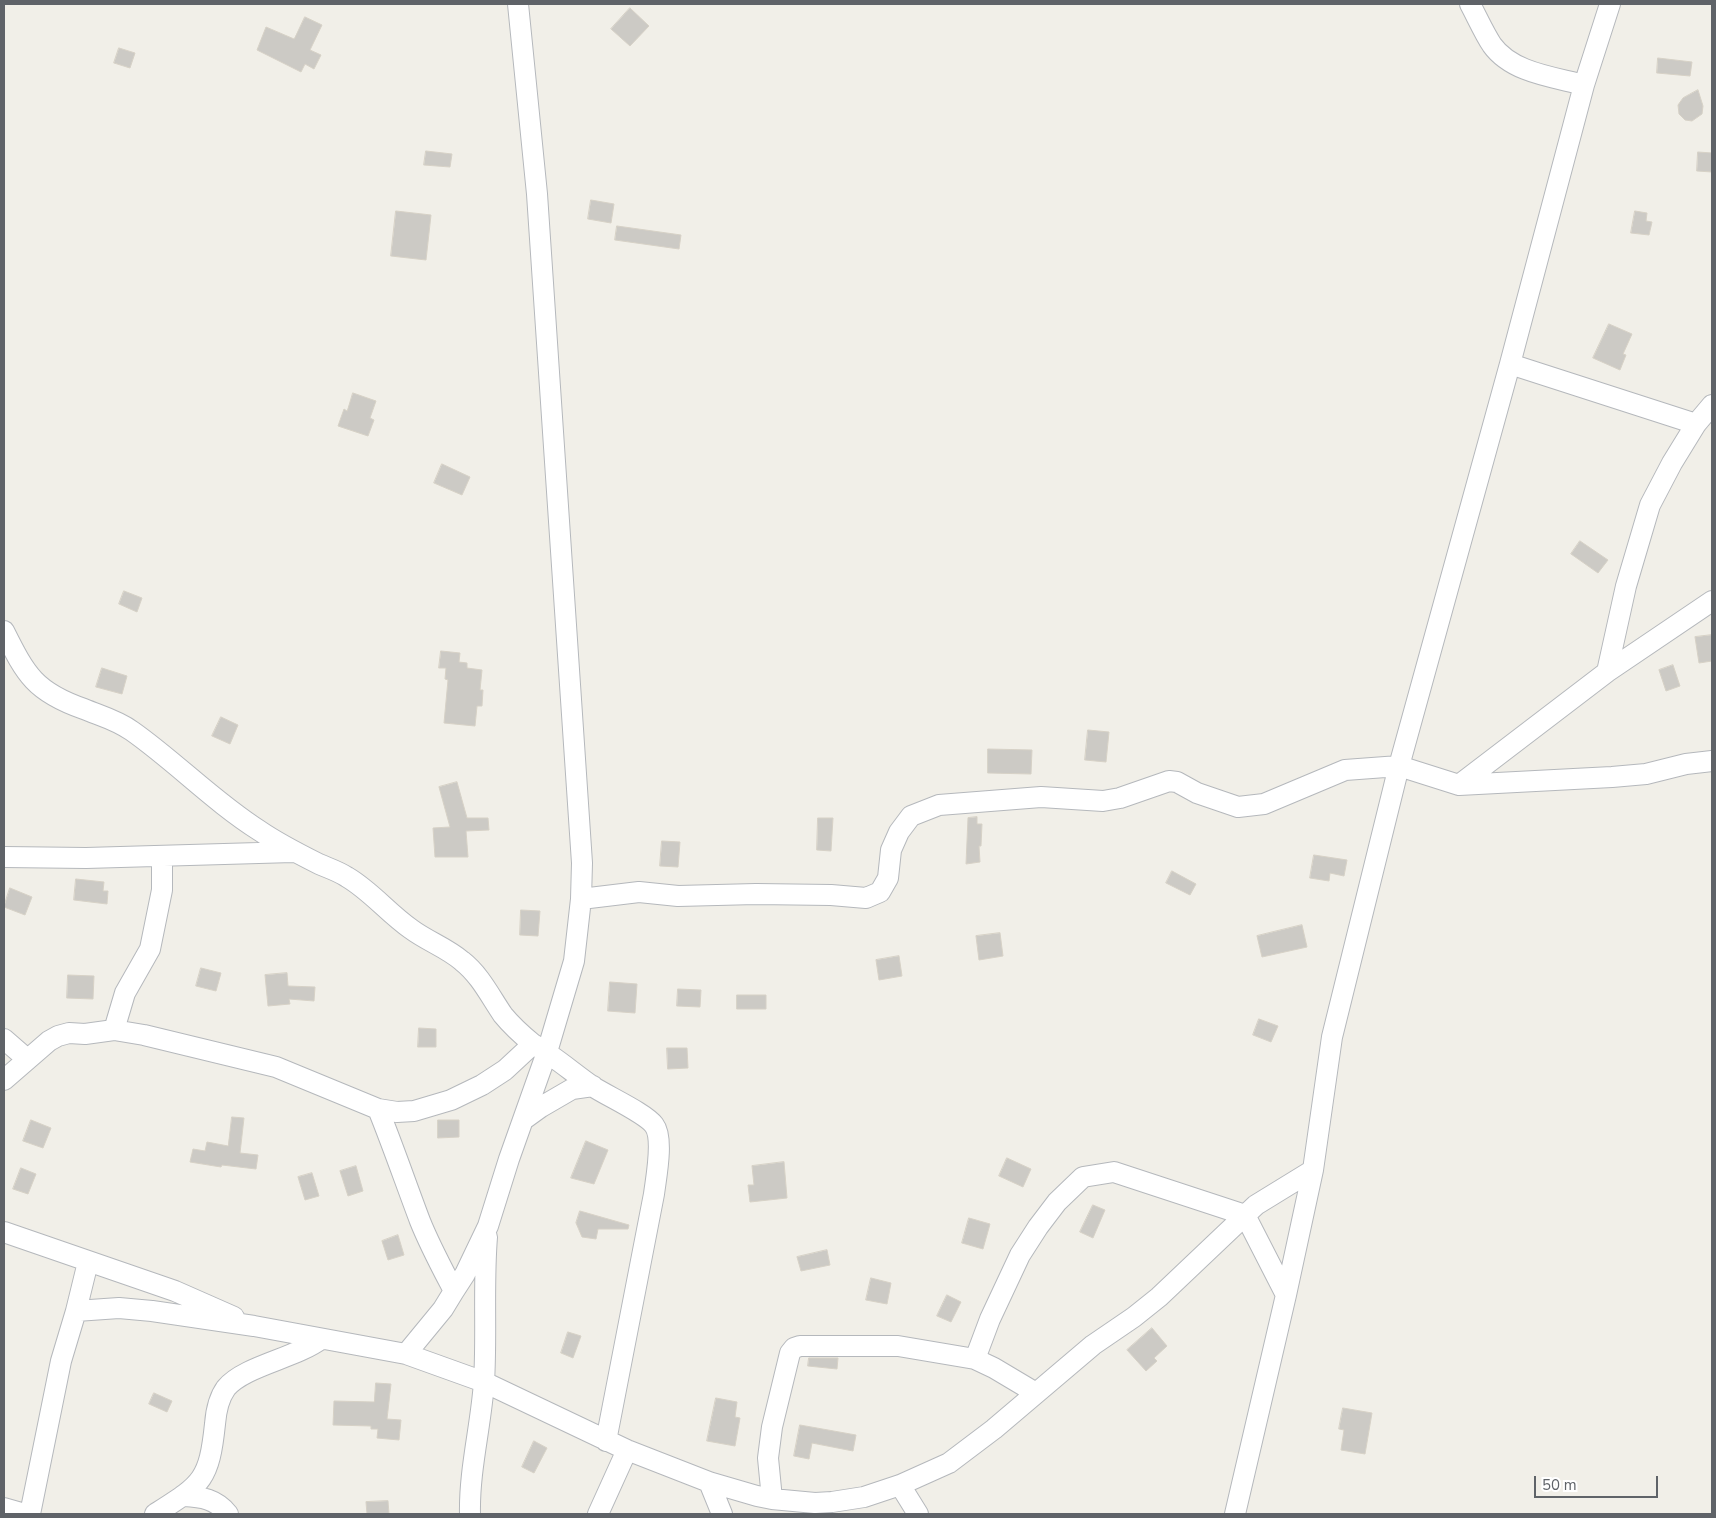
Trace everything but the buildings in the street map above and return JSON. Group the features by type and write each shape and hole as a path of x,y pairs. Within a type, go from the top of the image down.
{"street":[{"path":"406,1354 443,1309 465,1274 488,1226 523,1120 540,1048 574,961 581,900 582,864 537,194 518,4"},
{"path":"1470,4 1493,46 1506,59 1524,68 1584,85"},
{"path":"1235,1514 1313,1170 1332,1037 1399,766 1510,364 1584,85 1610,4"},
{"path":"1510,364 1696,424"},
{"path":"1607,672 1626,586 1650,505 1672,463 1696,424 1712,405"},
{"path":"1460,786 1607,672 1712,600"},
{"path":"4,631 20,663 31,679 39,686 52,695 116,721 132,731 222,804 260,831 295,852 346,876 365,889 400,922 462,960 478,977 510,1023 540,1048 593,1086 645,1117 655,1126 658,1139 654,1194 606,1440"},
{"path":"581,900 638,892 678,896 756,894 830,895 866,898 880,892 888,878 890,850 899,832 911,816 938,805 1041,797 1103,801 1120,798 1169,782 1176,782 1197,793 1238,807 1264,804 1345,770 1399,766 1460,786 1646,774 1686,764 1712,762"},
{"path":"4,858 86,858 295,852"},
{"path":"114,1030 125,993 150,949 162,890 162,856"},
{"path":"4,1080 49,1041 58,1036 69,1033 85,1034 114,1030 144,1035 276,1067 378,1109 397,1112 414,1111 451,1100 482,1085 540,1048"},
{"path":"4,1039 27,1060"},
{"path":"523,1120 572,1089 593,1086"},
{"path":"378,1109 420,1222 435,1256 454,1291"},
{"path":"76,1310 119,1308 152,1311 254,1326 406,1354 484,1382 627,1450 709,1482 772,1499 832,1502 864,1497 900,1485 949,1463 994,1429 1093,1345 1160,1297 1256,1205 1313,1170"},
{"path":"975,1359 990,1319 1020,1255 1057,1202 1083,1177 1114,1172 1245,1215 1286,1295"},
{"path":"470,1514 474,1455 484,1382 484,1276 488,1226"},
{"path":"4,1232 175,1291 254,1326"},
{"path":"30,1514 61,1361 88,1262"},
{"path":"155,1514 184,1496 196,1486 206,1472 212,1453 219,1401 226,1388 239,1377 311,1346 321,1339"},
{"path":"772,1499 768,1458 772,1426 790,1353 794,1348 800,1346 898,1346 975,1359 1036,1393"},
{"path":"598,1514 627,1450"},
{"path":"709,1482 722,1514"},
{"path":"900,1485 918,1514"},
{"path":"184,1496 204,1497 215,1502 228,1514"},
{"path":"815,1514 832,1502"},
{"path":"4,1508 25,1514"}]}
